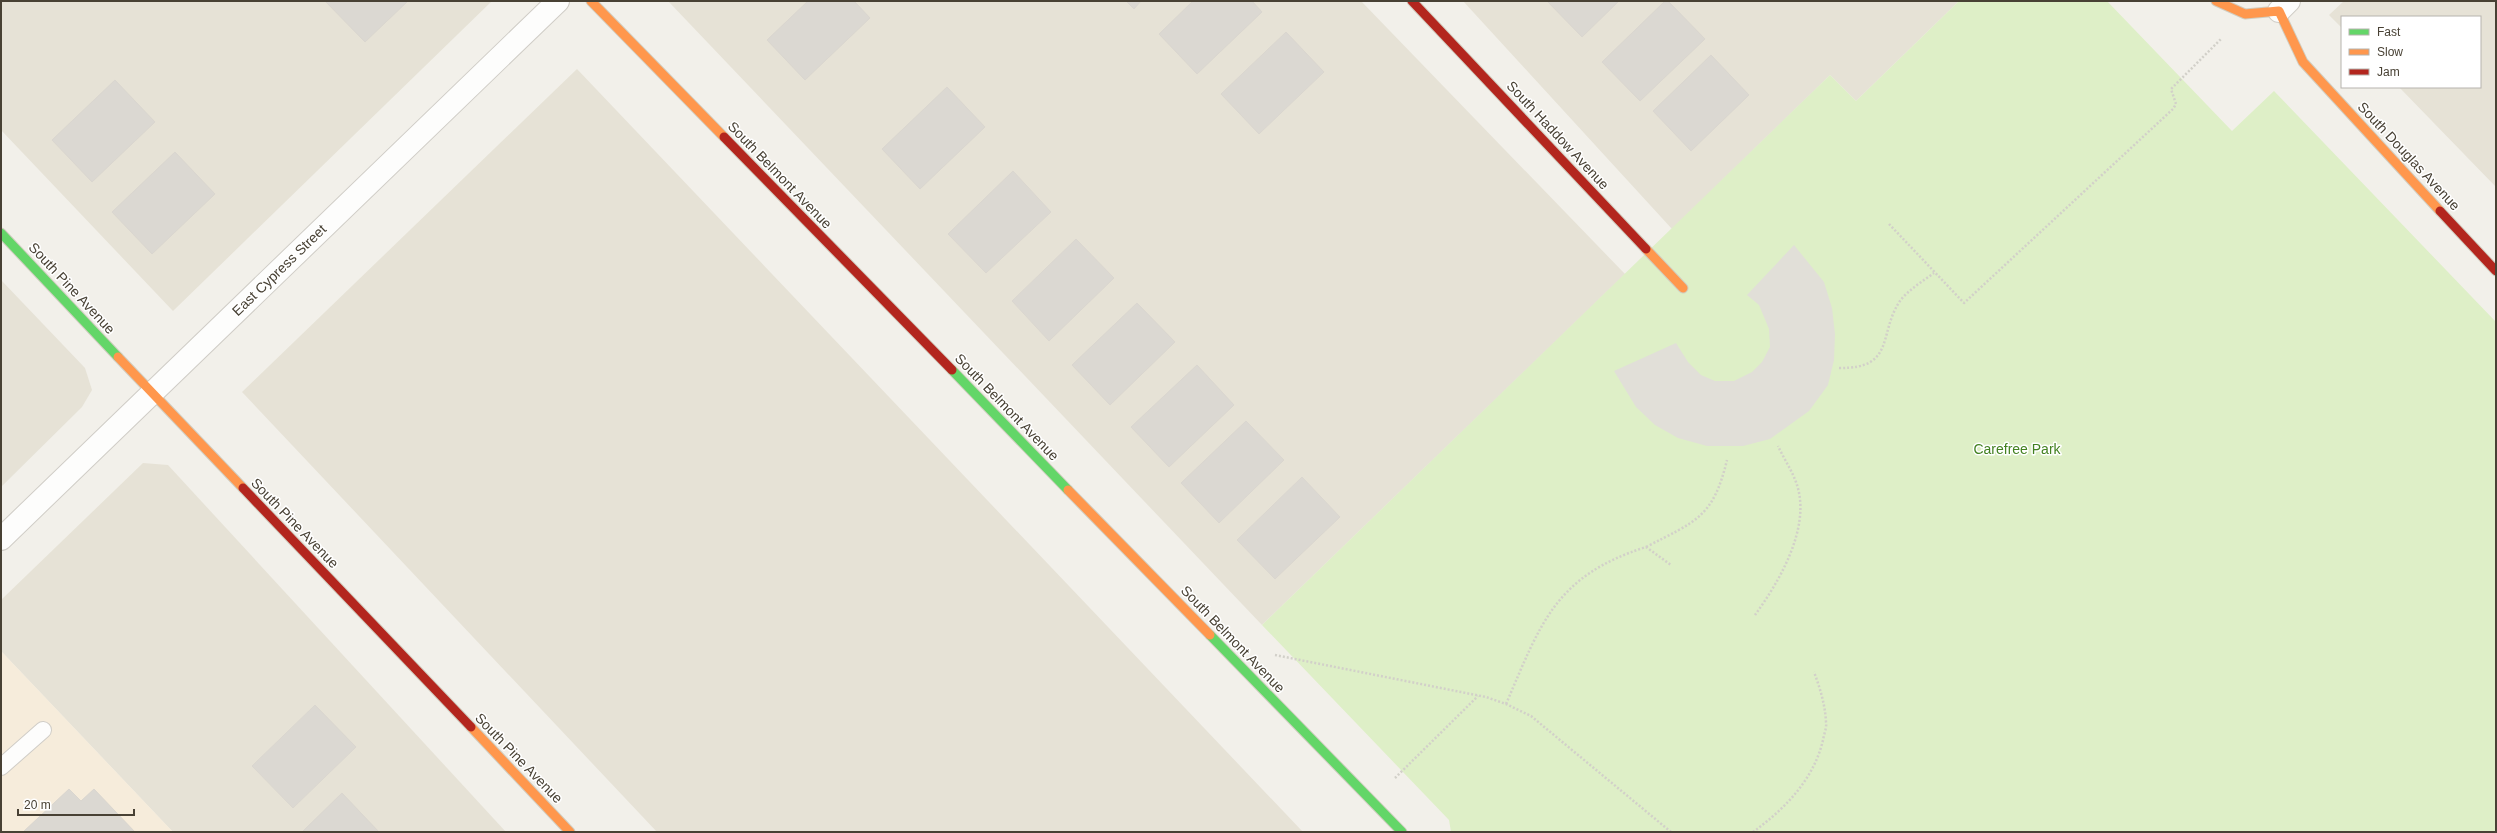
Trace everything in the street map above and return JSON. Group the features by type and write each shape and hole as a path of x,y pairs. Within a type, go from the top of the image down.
{"street":[{"name":"East Cypress Street","path":"1,539 558,1"},
{"name":"South Belmont Avenue","path":"591,1 1402,832"},
{"name":"South Haddow Avenue","path":"1412,1 1683,288"},
{"name":"South Douglas Avenue","path":"2216,1 2245,14 2284,6 2303,62 2496,270"},
{"name":"South Pine Avenue","path":"1,233 570,832"}],"lane":[{"path":"1,767 43,730"}],"path":[{"path":"1889,224 1964,303 2173,109 2176,104 2171,89 2245,14"},
{"path":"1839,368 1858,368 1869,363 1883,346 1900,301 1934,273"},
{"path":"1755,615 1782,576 1793,546 1800,513 1797,485 1778,446"},
{"path":"1506,704 1539,629 1557,603 1582,577 1617,556 1646,547 1679,531 1704,512 1720,488 1727,460"},
{"path":"1646,547 1671,565"},
{"path":"1275,655 1479,696 1506,704 1531,716 1671,832"},
{"path":"1753,832 1776,816 1804,783 1820,754 1826,723 1822,693 1814,672"},
{"path":"1394,778 1479,696"}],"shaded area":[{"path":"1,1 492,1 173,311 1,130"},
{"path":"668,1 1361,1 1625,274 1262,625"},
{"path":"1463,1 1959,1 1856,101 1830,75 1672,229"},
{"path":"2344,1 2496,1 2496,187 2400,88 2481,88 2481,16 2341,16 2341,27 2329,15"},
{"path":"577,69 1303,832 657,832 242,392"},
{"path":"1794,245 1824,282 1832,308 1835,334 1834,360 1828,385 1809,411 1770,439 1743,446 1707,446 1678,438 1655,425 1636,407 1614,371 1676,343 1688,362 1701,375 1715,381 1734,381 1752,372 1762,362 1770,347 1769,329 1759,305 1747,295"},
{"path":"1,280 85,368 92,390 82,407 1,487"},
{"path":"143,463 168,465 506,832 173,832 1,651 1,600"},
{"path":"1,651 173,832 1,832"}],"green space":[{"name":"Carefree Park","path":"1959,1 2107,1 2232,131 2274,91 2496,322 2496,832 1451,832 1449,820 1262,625 1830,75 1856,101"}],"building":[{"path":"325,1 408,1 365,42"},
{"path":"808,1 854,1 870,18 805,80 767,40"},
{"path":"1126,1 1141,1 1134,9"},
{"path":"1193,1 1252,1 1262,12 1197,74 1159,34"},
{"path":"1547,1 1619,1 1582,37"},
{"path":"1665,1 1668,1 1705,39 1640,101 1602,62"},
{"path":"1286,32 1324,72 1259,134 1221,94"},
{"path":"1711,55 1749,95 1691,151 1653,111"},
{"path":"115,80 155,122 92,182 52,140"},
{"path":"947,87 985,127 920,189 882,149"},
{"path":"175,152 215,194 152,254 112,212"},
{"path":"1013,171 1051,212 986,273 948,234"},
{"path":"1076,239 1114,278 1049,341 1012,301"},
{"path":"1137,303 1175,342 1110,405 1072,365"},
{"path":"1197,365 1234,405 1169,467 1131,427"},
{"path":"1246,421 1284,460 1219,523 1181,483"},
{"path":"1302,477 1340,517 1275,579 1237,540"},
{"path":"315,705 356,747 293,808 252,766"},
{"path":"69,789 81,801 94,789 135,832 23,832"},
{"path":"342,793 379,832 302,832"}],"traffic: fast":[{"path":"1,233 118,357"},
{"path":"952,370 1068,490"},
{"path":"1210,635 1402,832"}],"traffic: slow":[{"path":"591,1 724,137"},
{"path":"2216,1 2245,14 2279,11 2303,62 2440,211"},
{"path":"1646,249 1683,288"},
{"path":"118,357 243,488"},
{"path":"1068,490 1210,635"},
{"path":"471,727 570,832"}],"traffic: jam":[{"path":"1412,1 1646,249"},
{"path":"724,137 952,370"},
{"path":"2440,211 2496,271"},
{"path":"243,488 471,727"}]}
